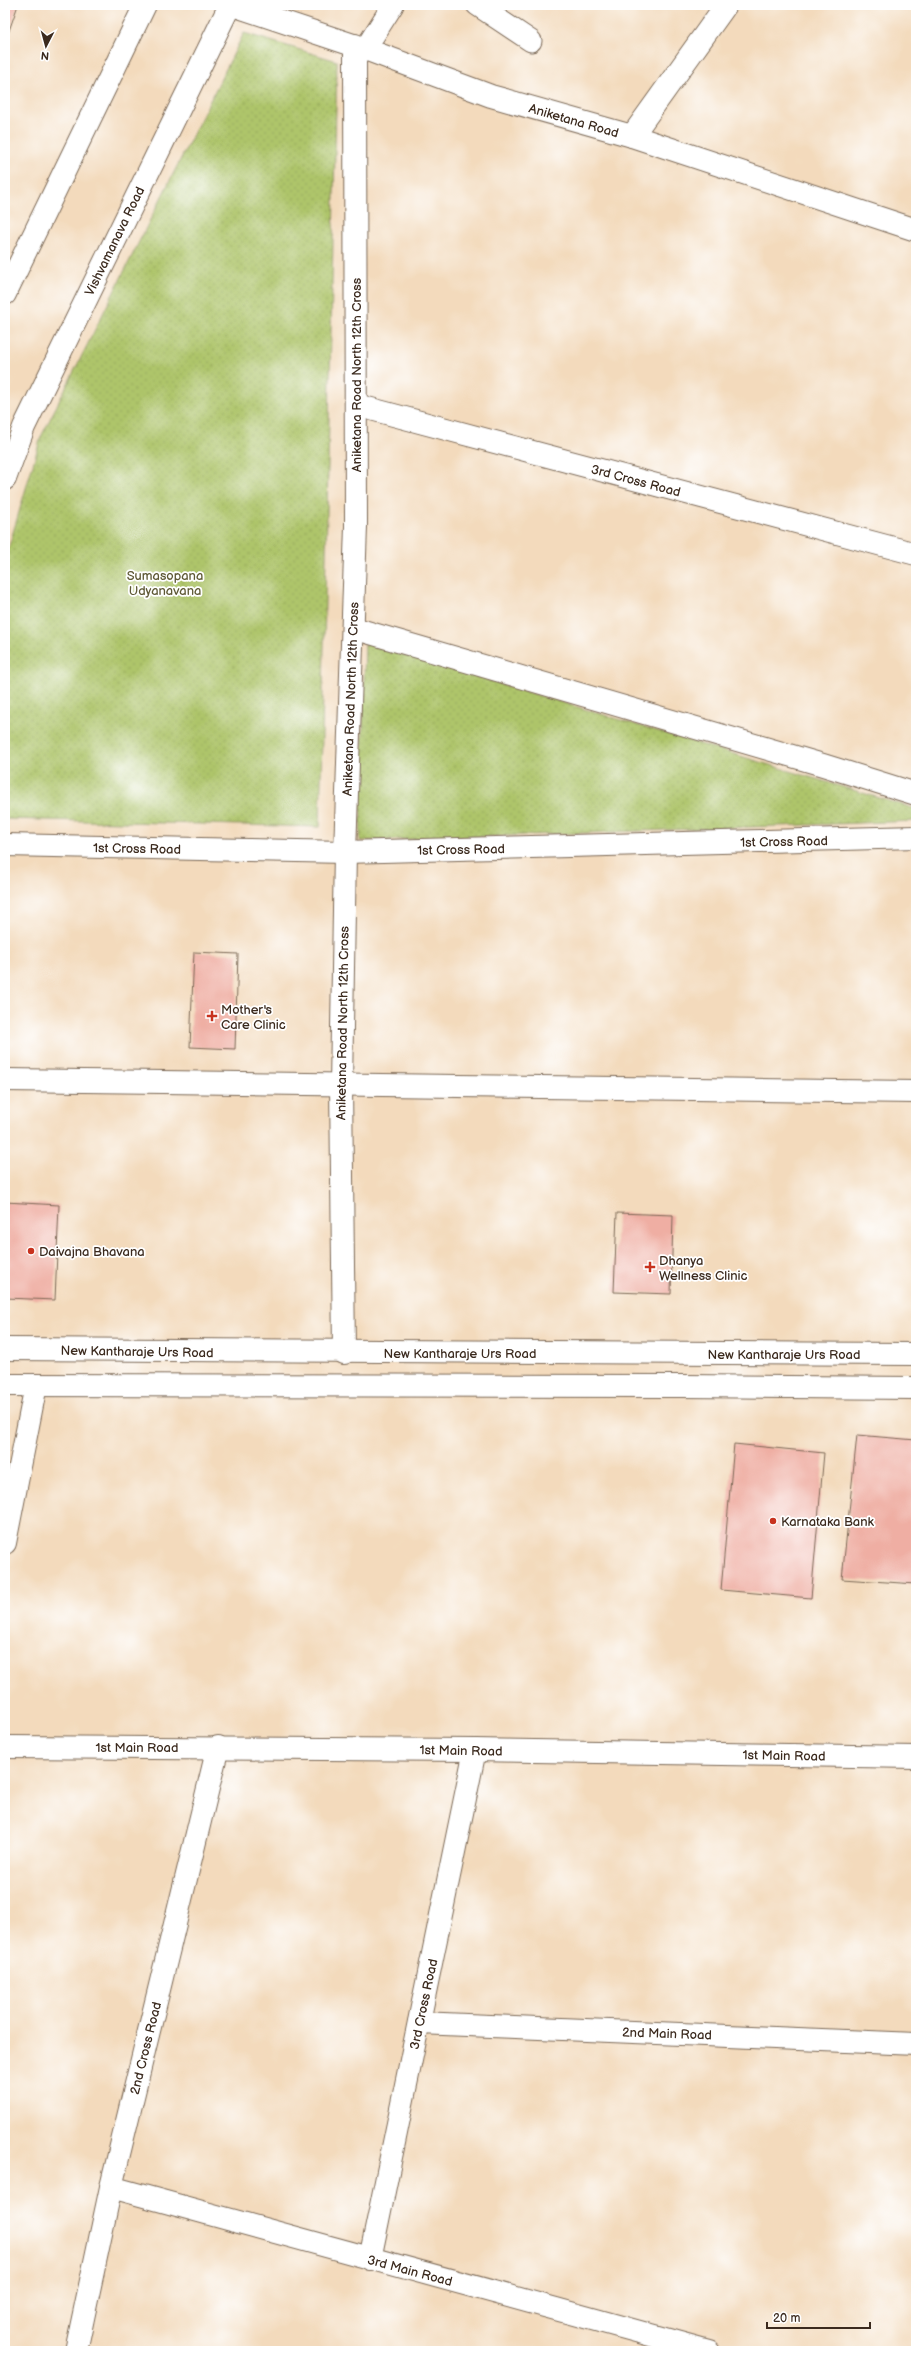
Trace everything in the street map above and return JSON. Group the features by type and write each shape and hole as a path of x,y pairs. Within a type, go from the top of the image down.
{"street":[{"path":"5,294 145,5"},
{"name":"Vishvamanava Road","path":"5,479 24,427 230,5"},
{"name":"Aniketana Road","path":"233,5 360,47 491,96 632,136 916,230"},
{"path":"632,136 726,5"},
{"name":"Aniketana Road North 12th Cross","path":"344,1353 341,1085 345,852 356,526 360,47"},
{"name":"3rd Cross Road","path":"356,405 916,554"},
{"path":"352,628 823,765 916,794"},
{"name":"1st Cross Road","path":"5,845 345,852 916,838"},
{"path":"5,1080 916,1092"},
{"name":"New Kantharaje Urs Road","path":"5,1350 344,1353 916,1354"},
{"path":"5,1385 682,1386 916,1388"},
{"path":"5,1543 36,1385"},
{"name":"1st Main Road","path":"5,1746 475,1750 916,1757"},
{"name":"2nd Cross Road","path":"76,2351 111,2187 218,1747"},
{"name":"3rd Cross Road","path":"370,2259 475,1750"},
{"name":"2nd Main Road","path":"419,2023 916,2044"},
{"name":"3rd Main Road","path":"111,2187 709,2351"}],"lane":[{"path":"360,47 393,5"},
{"path":"477,5 530,41"}],"green space":[{"name":"Sumasopana Udyanavana","path":"244,33 337,61 320,827 5,819 5,560 41,437"},
{"path":"365,643 916,809 916,821 360,841"}],"building":[{"path":"5,5 18,5 5,42"},
{"path":"194,952 238,954 235,1049 190,1047"},
{"name":"Daivajna Bhavana","path":"5,1202 59,1205 55,1300 5,1298"},
{"path":"617,1213 673,1215 671,1294 614,1292"},
{"path":"857,1435 916,1440 916,1584 842,1579"},
{"name":"Karnataka Bank","path":"734,1444 824,1453 811,1598 721,1590"}],"place":[{"name":"Mother's Care Clinic","path":"212,1016"},
{"name":"Daivajna Bhavana","path":"31,1251"},
{"name":"Dhanya Wellness Clinic","path":"650,1267"},
{"name":"Karnataka Bank","path":"773,1521"}]}
